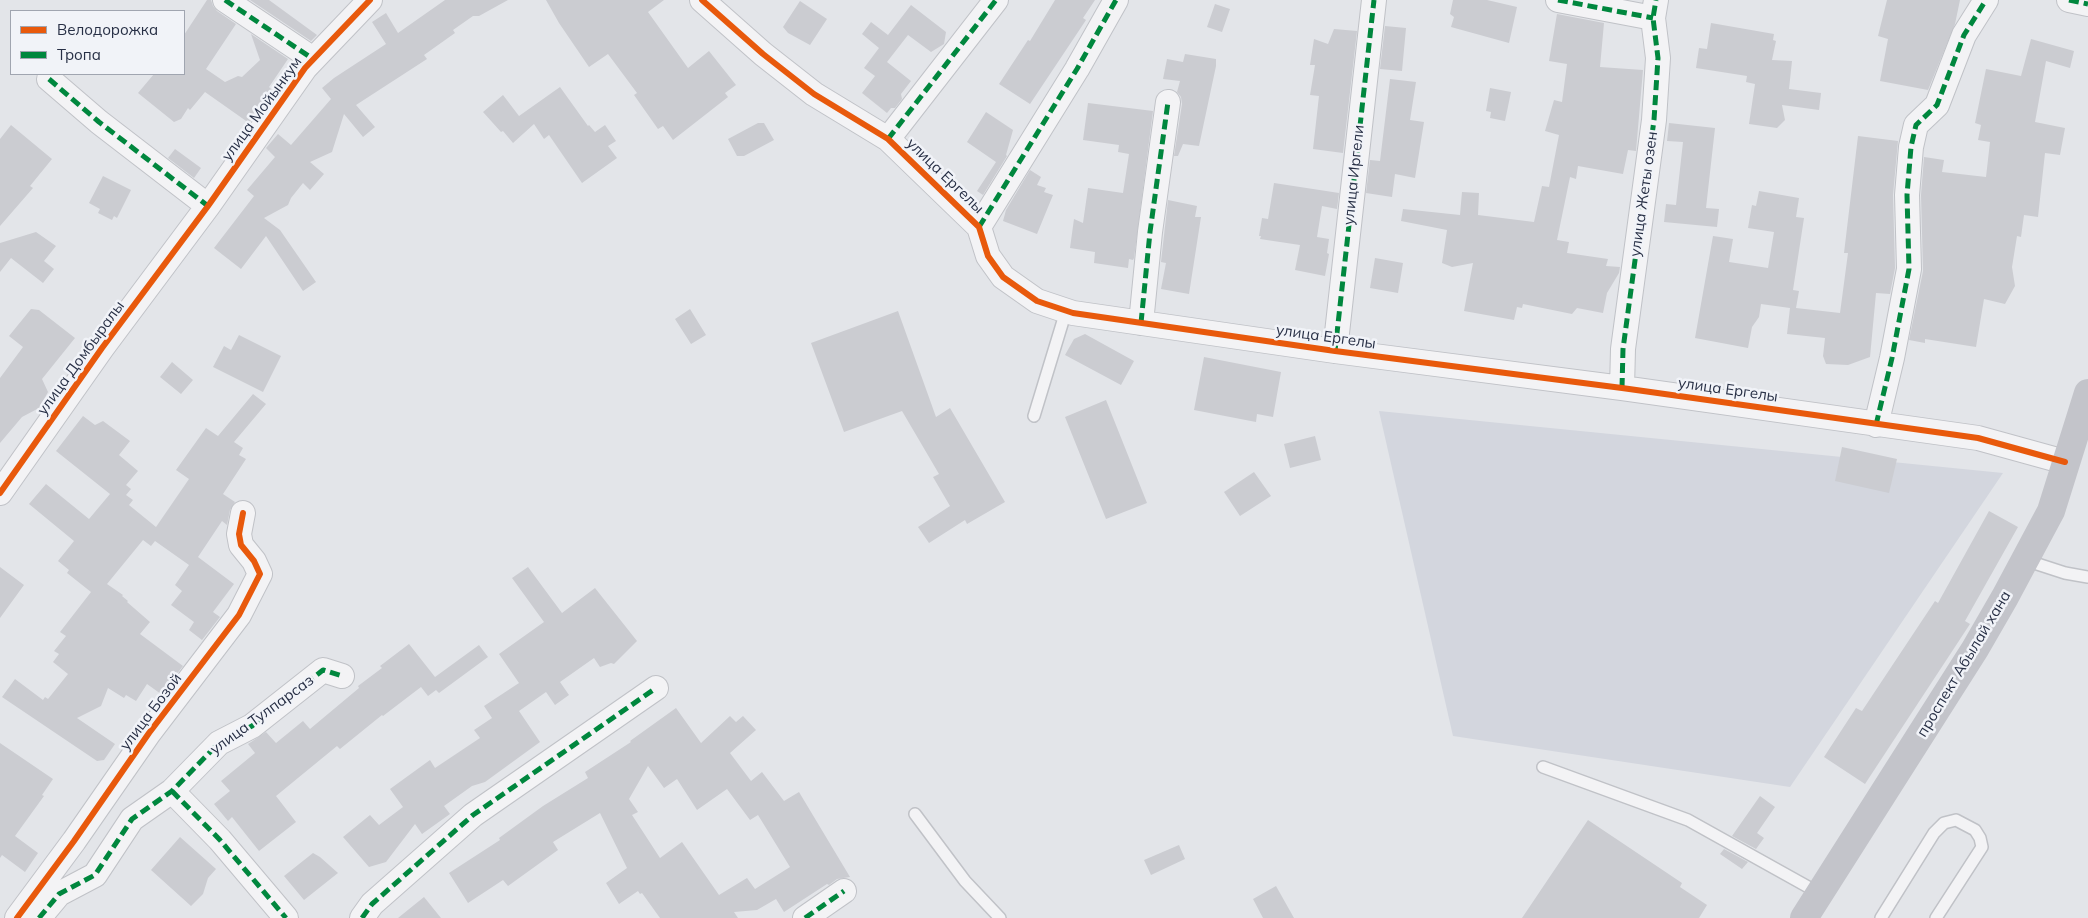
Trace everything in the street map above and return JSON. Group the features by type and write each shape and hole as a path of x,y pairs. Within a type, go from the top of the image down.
{"main road":[{"name":"проспект Абылай хана","path":"1804,918 1975,649 2025,560 2051,510 2088,393"}],"street":[{"path":"225,0 313,59"},
{"name":"улица Мойынкум","path":"184,240 305,68 370,0"},
{"name":"улица Ергелы","path":"702,0 763,54 814,94 888,139 980,227 988,256 1003,277 1037,301 1066,311 1335,351 1622,388 1978,438 2065,462"},
{"path":"888,139 996,0"},
{"path":"980,227 1077,69 1116,0"},
{"name":"улица Иргели","path":"1335,351 1374,0"},
{"path":"1558,0 1655,9"},
{"path":"1876,425 1892,358 1909,268 1907,195 1911,147 1916,126 1937,105 1964,36 1986,0"},
{"path":"2069,0 2088,4"},
{"name":"улица Жеты озен","path":"1622,388 1623,349 1654,120 1658,58 1655,9"},
{"path":"49,79 99,122 208,206"},
{"path":"1141,323 1150,232 1168,102"},
{"name":"улица Домбыралы","path":"0,493 102,348 184,240"},
{"name":"улица Бозой","path":"17,918 74,841 149,733 239,615 255,588 260,574 254,561 241,545 239,534 243,513"},
{"name":"улица Тулпарсаз","path":"39,918 60,894 95,875 132,819 172,791 219,743 252,726 323,670 342,676"},
{"path":"362,918 372,904 473,815 656,688"},
{"path":"172,791 220,840 286,918"},
{"path":"806,918 844,892"}],"lane":[{"path":"1034,416 1066,311"},
{"path":"2025,560 2065,573 2088,577"},
{"path":"1544,767 1688,820 1819,893"},
{"path":"915,814 965,881 1000,918"},
{"path":"1881,918 1934,833 1944,823 1956,820 1975,830 1980,838 1982,847 1936,918"}],"shaded area":[{"path":"1379,411 2003,473 1790,787 1453,736"}],"building":[{"path":"207,0 211,0 217,11 236,24 206,69 225,82 238,76 242,77 260,60 251,34 288,59 269,87 271,89 249,123 205,92 190,110 188,108 181,119 174,122 138,93 153,75 185,75 185,33"},
{"path":"250,0 269,0 317,35 311,41"},
{"path":"445,0 508,0 479,16 473,16 453,30 455,33 424,55 427,59 356,105 375,127 363,137 344,114 332,152 310,162 324,174 310,190 303,183 288,205 264,218 280,230 316,282 303,291 266,236 241,269 214,248 254,196 247,190 275,157 266,148 278,134 291,145 331,99 322,88 386,44 372,22 386,13 398,33"},
{"path":"546,0 664,0 648,12 688,68 709,51 736,85 725,93 728,97 673,140 663,126 658,129 634,95 637,93 608,54 589,67"},
{"path":"1055,0 1095,0 1083,18 1086,20 1030,104 999,84 1028,40 1030,41"},
{"path":"1453,0 1487,0 1517,7 1509,43 1451,27 1454,17 1450,14"},
{"path":"1887,0 1960,0 1955,24 1928,90 1880,81 1888,39 1878,36"},
{"path":"800,1 827,19 810,45 788,33 783,27"},
{"path":"1215,4 1230,9 1222,32 1207,27"},
{"path":"911,5 946,32 944,44 931,52 908,35 887,62 911,81 901,94 902,99 895,108 891,108 887,113 862,93 875,76 864,68 879,48 862,34 871,22 888,35"},
{"path":"1557,14 1604,23 1600,67 1643,70 1636,151 1628,150 1623,174 1578,166 1576,179 1570,177 1557,240 1569,242 1567,253 1608,259 1606,266 1620,267 1619,273 1607,293 1603,313 1577,308 1572,314 1523,304 1522,308 1517,307 1514,320 1464,311 1473,263 1452,267 1442,263 1447,230 1401,221 1403,209 1460,215 1462,192 1479,193 1478,215 1534,222 1542,186 1549,187 1559,135 1545,131 1554,100 1562,102 1567,64 1549,61"},
{"path":"1711,23 1774,34 1773,40 1776,41 1772,60 1792,61 1789,89 1821,93 1819,110 1782,105 1785,120 1777,128 1749,124 1755,84 1746,82 1747,76 1696,68 1699,48 1707,49"},
{"path":"1385,26 1406,28 1402,71 1380,69"},
{"path":"1334,29 1357,31 1343,153 1313,149 1319,96 1310,95 1315,65 1310,65 1314,39 1328,44"},
{"path":"2031,39 2074,51 2070,68 2046,61 2035,122 2065,128 2060,155 2045,153 2038,217 2024,215 2021,237 2017,236 2012,267 2015,286 2005,304 1984,299 1976,347 1925,339 1925,343 1909,340 1923,271 1921,195 1924,157 1944,160 1942,172 1986,177 1990,142 1978,140 1981,125 1975,123 1986,69 2021,76"},
{"path":"1185,54 1216,59 1216,66 1199,146 1183,144 1178,156 1174,156 1182,104 1181,97 1177,92 1180,81 1163,79 1167,59 1183,62"},
{"path":"1390,79 1416,82 1410,120 1424,122 1415,178 1395,174 1392,197 1366,193 1370,160 1380,161"},
{"path":"560,87 588,126 595,132 605,125 616,141 608,146 617,158 582,183 549,135 544,139 534,124 513,143 483,112 503,95 519,116"},
{"path":"1490,88 1511,92 1505,121 1490,118 1491,112 1486,111"},
{"path":"1088,103 1153,111 1134,258 1133,260 1129,259 1128,268 1094,263 1095,252 1070,248 1074,219 1083,223 1088,188 1123,193 1129,154 1118,152 1119,145 1083,140"},
{"path":"986,112 1013,130 1007,156 983,195 977,191 996,162 967,142"},
{"path":"758,123 764,123 774,140 744,156 737,156 728,139"},
{"path":"1669,123 1715,128 1706,208 1719,209 1717,227 1664,222 1666,204 1676,205 1683,142 1667,141"},
{"path":"11,125 52,159 30,186 33,188 0,226 0,139"},
{"path":"1858,136 1898,141 1893,195 1895,268 1890,294 1876,293 1870,357 1848,365 1826,364 1823,356 1825,338 1787,334 1790,308 1761,304 1759,317 1752,327 1748,348 1695,338 1713,236 1733,239 1729,262 1768,268 1774,232 1748,228 1752,205 1756,206 1759,191 1799,198 1796,217 1804,218 1793,290 1799,291 1796,308 1840,313 1848,253 1844,253"},
{"path":"175,149 201,168 194,178 168,158"},
{"path":"1030,170 1041,177 1037,185 1046,188 1044,192 1053,195 1037,234 1003,221 1006,210"},
{"path":"103,176 131,190 117,218 114,216 112,220 98,213 100,209 89,203"},
{"path":"1274,183 1339,193 1337,209 1322,206 1317,237 1329,239 1327,253 1329,254 1325,276 1295,270 1300,245 1260,239 1262,218 1268,219"},
{"path":"1168,200 1197,206 1195,217 1201,217 1189,294 1161,289 1166,263 1161,262"},
{"path":"36,232 56,246 44,261 54,269 43,283 11,258 0,272 0,243"},
{"path":"1375,258 1403,263 1398,293 1370,288"},
{"path":"31,309 39,310 75,338 42,379 48,392 39,408 22,417 0,443 0,378 23,347 9,336"},
{"path":"690,309 706,335 691,344 675,319"},
{"path":"898,311 936,417 950,408 1005,502 967,524 965,520 929,543 918,527 950,506 933,477 939,474 902,411 844,432 811,343"},
{"path":"1085,334 1134,361 1121,385 1065,355 1074,339"},
{"path":"239,335 281,356 263,392 213,367 224,346 231,350"},
{"path":"1204,357 1281,372 1273,417 1257,414 1256,422 1194,410"},
{"path":"172,362 193,380 181,394 160,377"},
{"path":"253,394 266,404 234,442 243,448 239,455 246,459 223,494 235,502 230,510 227,525 222,521 198,557 234,584 213,612 220,617 202,640 189,630 194,622 171,605 182,591 175,585 189,565 155,541 151,546 143,540 107,584 123,595 127,602 150,622 140,634 183,666 161,694 147,684 136,701 126,695 124,698 108,688 101,706 77,718 115,744 104,760 97,761 2,697 15,679 43,700 45,697 48,699 68,674 53,662 59,654 54,651 66,636 60,632 91,592 67,573 69,570 58,561 74,541 29,504 46,484 89,519 110,494 56,451 83,416 95,425 103,421 130,441 119,455 138,471 126,485 131,489 126,495 133,500 129,505 156,527 189,479 176,470 206,428 218,436"},
{"path":"1106,400 1147,503 1106,519 1065,417"},
{"path":"1315,436 1321,460 1290,468 1284,444"},
{"path":"1842,447 1897,459 1889,493 1835,481"},
{"path":"1254,472 1271,496 1240,516 1224,492"},
{"path":"1989,511 2018,527 1965,621 1970,624 1865,784 1824,757 1856,708 1862,711 1935,601 1938,603"},
{"path":"0,567 24,585 0,618"},
{"path":"528,567 562,613 595,588 637,641 614,664 611,663 600,667 594,658 560,682 569,695 555,705 546,692 519,711 540,742 485,782 472,786 444,806 450,814 422,834 415,824 386,862 369,867 343,837 370,815 379,825 403,807 390,789 430,760 435,768 480,738 474,730 492,718 484,706 519,683 499,654 544,622 512,578"},
{"path":"409,644 435,677 479,645 488,657 439,693 436,690 428,696 421,687 340,749 337,746 276,796 296,822 259,851 232,817 228,821 214,804 230,791 221,781 255,753 248,744 266,732 276,743 303,721 310,729 359,688 358,686 382,668 380,666"},
{"path":"676,708 701,743 730,716 736,722 743,716 756,730 730,753 751,781 762,772 784,801 799,792 850,877 837,879 829,885 827,884 784,912 776,899 757,910 734,912 738,918 660,918 642,893 640,894 638,891 619,904 606,883 627,868 600,813 553,842 558,850 508,886 503,880 468,903 449,873 500,840 499,838 543,806 588,778 585,772","holes":["648,766 664,788 677,779 697,810 727,789 750,820 758,815 790,867 755,889 747,878 719,895 682,842 660,858 632,815 638,812 629,799"]},
{"path":"0,743 53,779 42,795 44,796 15,836 38,853 25,872 2,855 0,858"},
{"path":"1760,796 1775,807 1757,833 1764,838 1756,849 1732,836"},
{"path":"1588,820 1682,883 1680,887 1707,905 1699,918 1522,918"},
{"path":"180,837 216,869 208,878 203,894 191,906 151,870"},
{"path":"1179,845 1185,859 1151,875 1144,860"},
{"path":"1724,849 1748,862 1742,869 1720,854"},
{"path":"313,853 338,873 304,900 284,876"},
{"path":"1276,886 1294,918 1263,918 1253,899"},
{"path":"424,897 441,918 398,918"}],"marked path":[{"path":"225,0 313,59"},
{"path":"888,139 996,0"},
{"path":"979,227 1077,69 1116,0"},
{"path":"1335,351 1374,0"},
{"path":"1558,0 1653,18"},
{"path":"1622,388 1623,349 1654,120 1658,58 1653,18 1656,0"},
{"path":"1876,425 1892,358 1909,269 1907,195 1911,147 1916,125 1937,105 1964,35 1986,0"},
{"path":"2069,0 2088,4"},
{"path":"49,79 99,122 208,206"},
{"path":"1141,323 1150,232 1168,102"},
{"path":"39,918 59,894 95,875 132,819 172,791 219,743 252,726 323,670 342,676"},
{"path":"362,918 372,904 473,815 656,688"},
{"path":"172,791 220,840 286,918"},
{"path":"805,918 844,891"}],"cycle path":[{"path":"0,493 102,348 208,206 305,68 370,0"},
{"path":"702,0 763,54 814,94 888,139 979,227 988,256 1003,277 1037,301 1073,313 1335,351 1622,388 1978,438 2065,462"},
{"path":"17,918 74,841 149,733 239,615 260,574 254,561 241,545 239,534 243,513"}]}
